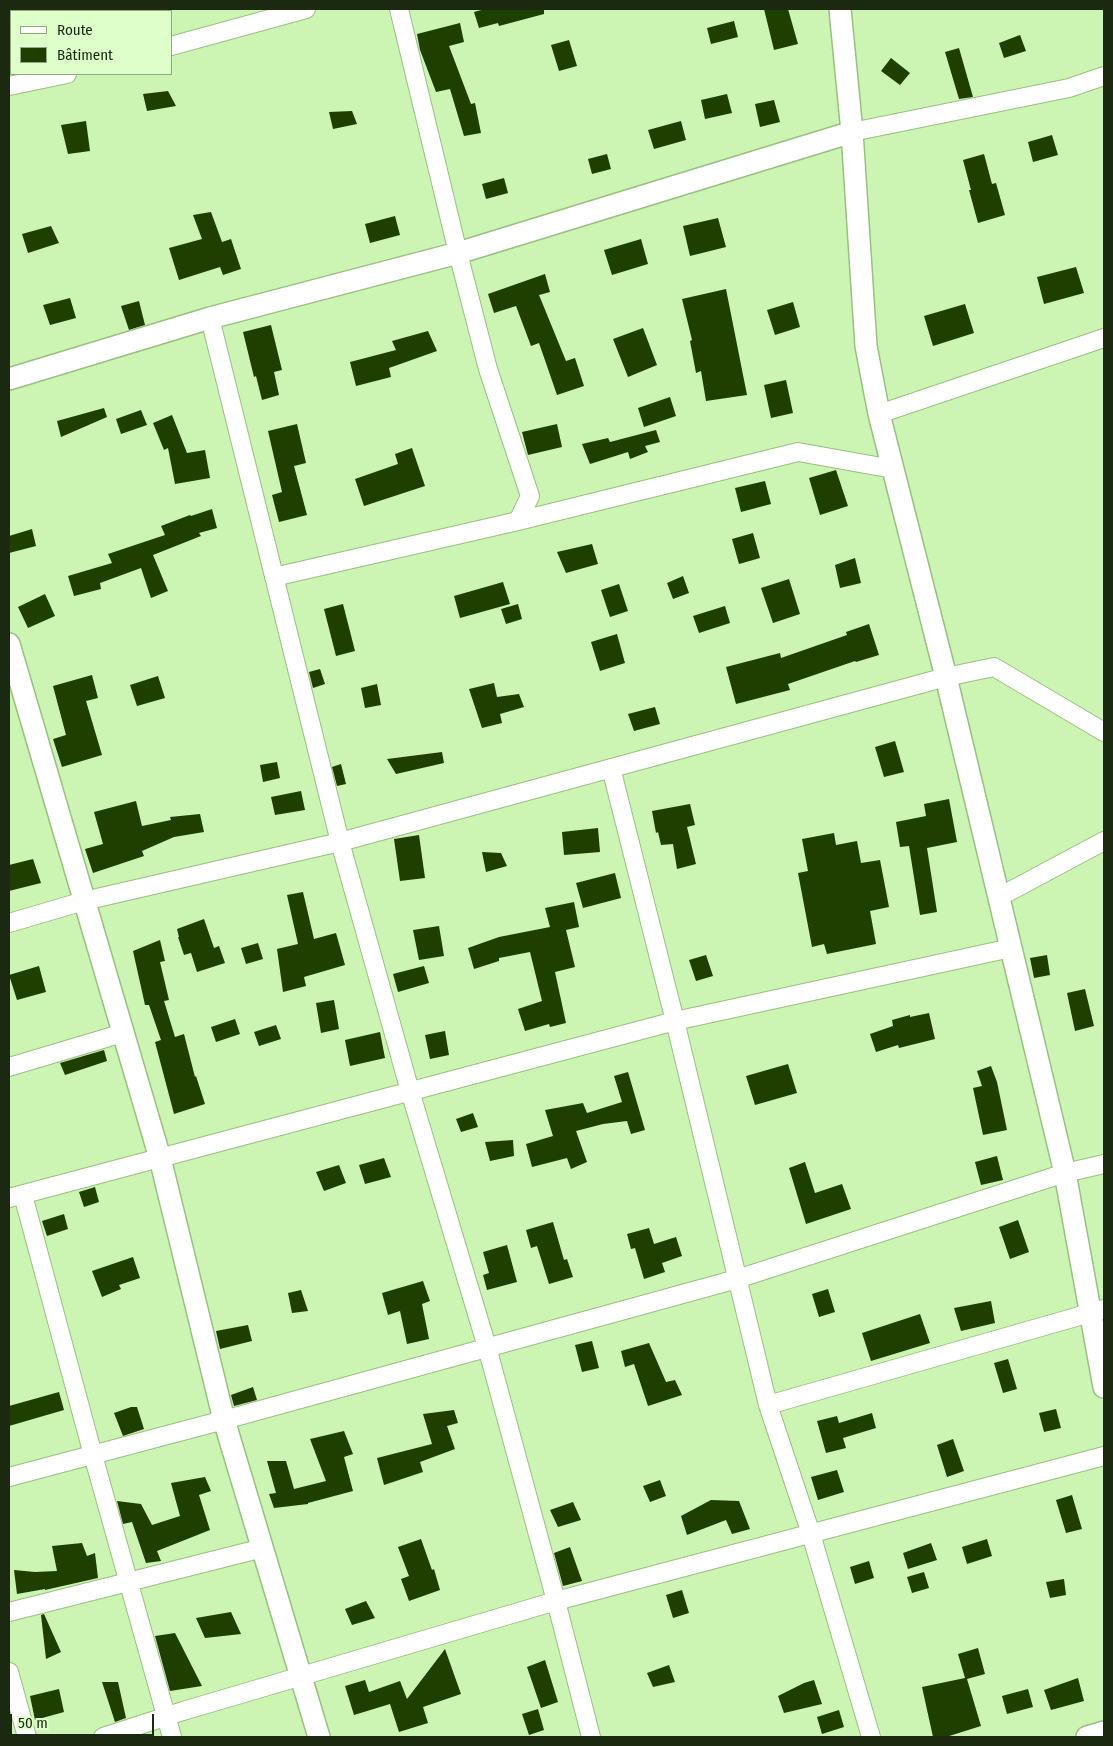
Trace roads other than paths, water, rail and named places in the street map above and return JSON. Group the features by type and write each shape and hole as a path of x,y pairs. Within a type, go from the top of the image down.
{"street":[{"path":"172,46 306,9"},
{"path":"399,9 488,369 530,496 518,521"},
{"path":"840,9 852,132 866,346 879,414 946,677 1097,1311 1104,1387"},
{"path":"9,86 62,75"},
{"path":"9,379 210,318 458,253 852,132 1069,88 1104,76"},
{"path":"210,318 340,842 410,1091 487,1347 591,1737"},
{"path":"879,414 1104,338"},
{"path":"274,577 518,521 798,452 893,468"},
{"path":"9,644 160,1158 224,1420 319,1737"},
{"path":"9,922 84,901 340,842 946,677 994,667 1104,732"},
{"path":"611,768 768,1405 811,1534 871,1737"},
{"path":"999,897 1104,841"},
{"path":"172,1737 93,1455 16,1196 674,1021 1011,948"},
{"path":"9,1067 123,1033"},
{"path":"9,1477 737,1279 1065,1173 1104,1164"},
{"path":"768,1405 1097,1311"},
{"path":"103,1737 166,1716 556,1601 1104,1456"},
{"path":"9,1612 263,1548"},
{"path":"9,1672 27,1737"},
{"path":"1086,1737 1104,1732"}]}
